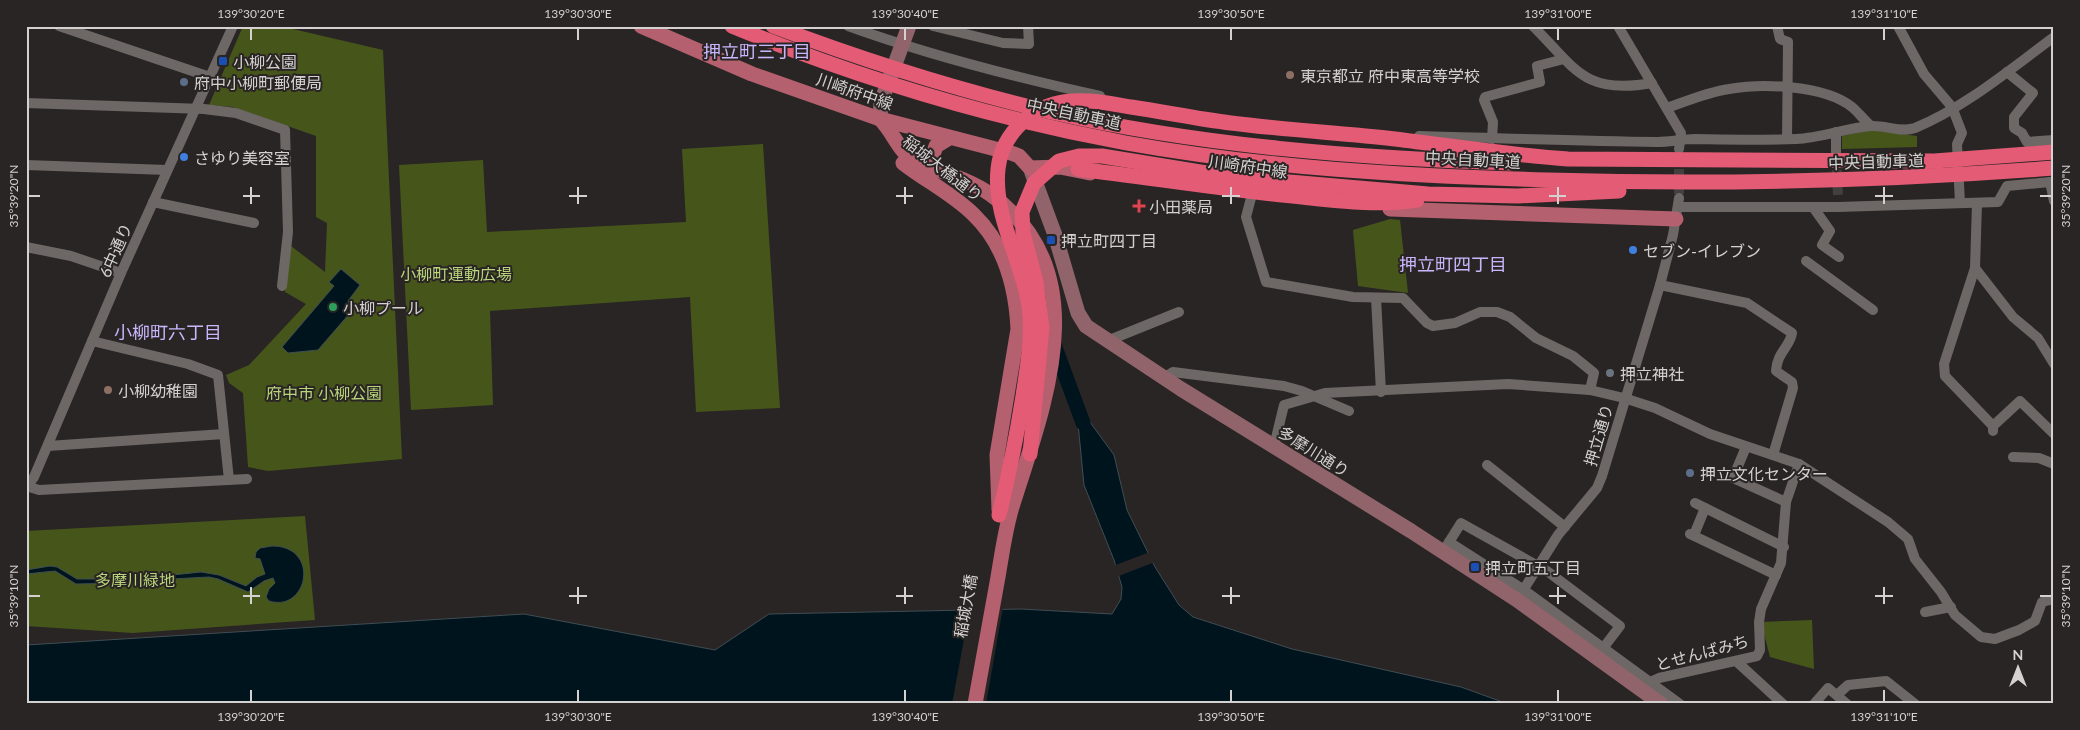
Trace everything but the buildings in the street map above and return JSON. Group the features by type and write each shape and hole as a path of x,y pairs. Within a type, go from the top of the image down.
{"highway":[{"path":"732,26 879,72"},
{"path":"773,26 879,72"},
{"name":"中央自動車道","path":"879,72 903,71 1051,112 1128,127 1194,138 1308,151 1486,162 1618,167 1805,166 1937,161 2054,152"},
{"name":"中央自動車道","path":"879,72 898,86 1044,126 1125,142 1243,160 1308,166 1483,178 1618,182 1806,181 1945,176 2052,177"},
{"path":"1004,518 1026,374 1030,330 1029,307 1024,283 1004,215 998,184 1000,159 1011,135 1032,114 1056,103 1070,101 1104,103 1230,123 1549,158 1937,161"},
{"path":"1030,454 1042,328 1036,282 1023,233 1022,212 1034,183 1059,161 1079,156 1102,156 1231,176 1449,195 1492,196 1617,191 1807,189 1928,177"},
{"path":"1078,169 1211,187 1375,203 1401,202 1449,195"}],"main road":[{"name":"川崎府中線","path":"641,26 752,74 880,119 1011,153 1019,156 1030,168 1078,169 1116,180 1251,198 1311,198"},
{"name":"稲城大橋通り","path":"880,119 890,129 900,148 907,156 934,169 968,181 990,194 1012,213 1034,241 1050,276 1056,318 1052,359 1036,436 1004,518"},
{"name":"稲城大橋通り","path":"880,119 884,138 897,157 974,214 986,228 1009,270 1017,310 1016,352 996,467 1004,518"},
{"path":"934,169 932,158 936,146 949,138"},
{"name":"川崎府中線","path":"1030,168 1060,158 1101,160 1311,198 1403,208 1488,214 1677,208"},
{"name":"稲城大橋","path":"965,704 1004,518"},
{"name":"稲城大橋","path":"975,704 1004,518"}],"street":[{"path":"60,26 210,77"},
{"name":"6中通り","path":"27,487 48,446 121,273 233,26"},
{"path":"848,26 901,46 1021,79 1127,102 1235,119 1346,130 1492,139 1666,142 1680,144 1787,139 1870,126 1888,126 1903,130 1913,128 1952,107 2007,72 2054,37"},
{"path":"880,119 881,102 908,26"},
{"path":"933,26 1003,44 1029,44 1028,26"},
{"path":"1533,26 1583,77 1593,82 1616,86 1652,83"},
{"path":"1618,26 1681,133 1680,144"},
{"path":"1777,26 1780,39 1788,42 1786,87 1787,139"},
{"path":"1898,26 1924,74 1952,107 1962,133 1957,144 1960,203"},
{"path":"1492,139 1493,122 1484,100 1485,97 1540,82 1537,66 1564,59"},
{"path":"2007,72 2033,92 2014,117 2014,128 2022,133 2027,142"},
{"path":"1667,108 1730,88 1786,87 1814,91 1839,100 1851,107 1870,126"},
{"path":"26,103 195,109 236,113 285,130 288,232 282,286"},
{"path":"1836,132 1836,152"},
{"path":"2027,142 2054,140"},
{"path":"1677,208 1838,207 1998,202 2027,142"},
{"path":"26,165 167,170"},
{"name":"多摩川通り","path":"1030,168 1046,208 1080,318 1086,326 1164,378 1274,446 1446,547 1520,595 1646,686 1661,704"},
{"path":"2007,186 2052,177 2054,201"},
{"path":"1838,195 1838,207"},
{"path":"1251,198 1246,217 1266,282 1314,292 1376,298 1403,298 1427,323 1434,326 1454,322 1480,312 1497,312 1510,317 1536,338 1573,356 1594,373 1590,390"},
{"path":"153,202 254,223"},
{"path":"1977,203 1975,268 1944,364 1945,376 1993,429 2020,401 2054,434"},
{"path":"1813,207 1830,230 1822,245 1839,257"},
{"name":"押立通り","path":"1520,595 1564,527 1597,488 1660,285 1677,208"},
{"path":"26,247 71,256 121,273"},
{"path":"1806,261 1874,310"},
{"path":"1975,268 2013,317 2038,338 2054,364"},
{"path":"1660,285 1747,303 1792,333 1791,338 1776,361 1776,370 1792,382 1793,388 1774,455"},
{"path":"1376,298 1381,392"},
{"path":"1107,341 1179,312"},
{"path":"92,341 188,364 218,375 228,480"},
{"path":"1164,378 1174,372 1222,376 1284,386 1314,396 1348,411"},
{"path":"1274,446 1282,408 1326,393 1381,392 1508,384 1590,390 1655,408 1710,434 1799,464 1888,522 1908,539 1915,560 1955,615 1981,637 1995,639 2019,630 2035,621 2039,605 2054,599"},
{"path":"48,446 224,434"},
{"path":"1746,447 1733,478 1786,502"},
{"path":"2013,457 2039,458 2054,464"},
{"name":"とせんばみち","path":"1646,686 1758,656 1760,650 1759,622 1761,609 1776,575 1784,547 1786,502 1799,464"},
{"path":"1487,465 1564,527"},
{"path":"27,487 40,490 247,478"},
{"path":"1695,503 1784,547"},
{"path":"1705,508 1692,534 1776,575"},
{"path":"1446,547 1462,523 1539,566 1620,626 1604,647"},
{"path":"1520,595 1604,647 1646,686 1680,704"},
{"path":"1925,612 1951,608"},
{"path":"1736,661 1783,704"},
{"path":"1837,695 1848,685 1886,681 1915,704"},
{"path":"1814,704 1828,688 1847,704"}],"green space":[{"name":"府中市 小柳公園","path":"243,26 280,26 383,50 402,459 268,471 248,467 243,393 229,383 226,375 249,365 306,304 285,292 291,246 325,272 327,223 316,217 316,136 233,107 209,105"},
{"path":"1870,130 1917,136 1917,147 1842,149 1842,136"},
{"name":"小柳町運動広場","path":"763,144 780,408 696,412 690,297 490,311 493,405 411,410 399,165 483,160 487,232 686,222 682,149"},
{"path":"1390,219 1400,220 1408,293 1358,286 1353,230"},
{"name":"多摩川緑地","path":"305,516 315,620 133,633 26,626 26,531"},
{"path":"1812,620 1814,669 1770,657 1761,622"}],"water":[{"name":"小柳プール","path":"341,269 360,285 348,301 350,313 318,350 288,353 282,347 334,286 329,282"},
{"path":"1076,403 1114,455 1127,510 1155,567 1179,605 1193,617 1292,649 1461,687 1508,704 26,704 26,645 524,614 715,650 769,614 1021,609 1112,614 1121,599 1122,587 1114,560 1084,485"},
{"path":"272,546 288,549 298,556 303,567 304,578 300,589 293,597 282,602 269,601 266,597 269,589 275,583 273,578 264,581 248,592 209,577 171,579 149,577 126,583 76,584 55,571 26,574 26,570 50,566 57,567 77,579 126,578 152,573 172,575 201,572 219,575 246,586 257,577 265,574 260,559 255,558 256,552 260,548"}],"pier":[{"path":"1150,552 1155,562 1116,577 1113,566"},
{"path":"970,607 1003,607 986,704 952,704"}],"waterway":[{"path":"1052,339 1083,423"}],"tunnel":[{"path":"1679,154 1679,198"},
{"path":"1836,155 1838,195"}],"place":[{"name":"小柳公園","path":"223,61"},
{"name":"東京都立 府中東高等学校","path":"1290,75"},
{"name":"府中小柳町郵便局","path":"184,82"},
{"name":"さゆり美容室","path":"184,157"},
{"name":"小田薬局","path":"1139,206"},
{"name":"押立町四丁目","path":"1051,240"},
{"name":"セブン-イレブン","path":"1633,250"},
{"name":"小柳プール","path":"333,307"},
{"name":"押立神社","path":"1610,373"},
{"name":"小柳幼稚園","path":"108,390"},
{"name":"押立文化センター","path":"1690,473"},
{"name":"押立町五丁目","path":"1475,567"}],"district":[{"name":"押立町三丁目","path":"757,51"},
{"name":"押立町四丁目","path":"1453,264"},
{"name":"小柳町六丁目","path":"168,332"}]}
